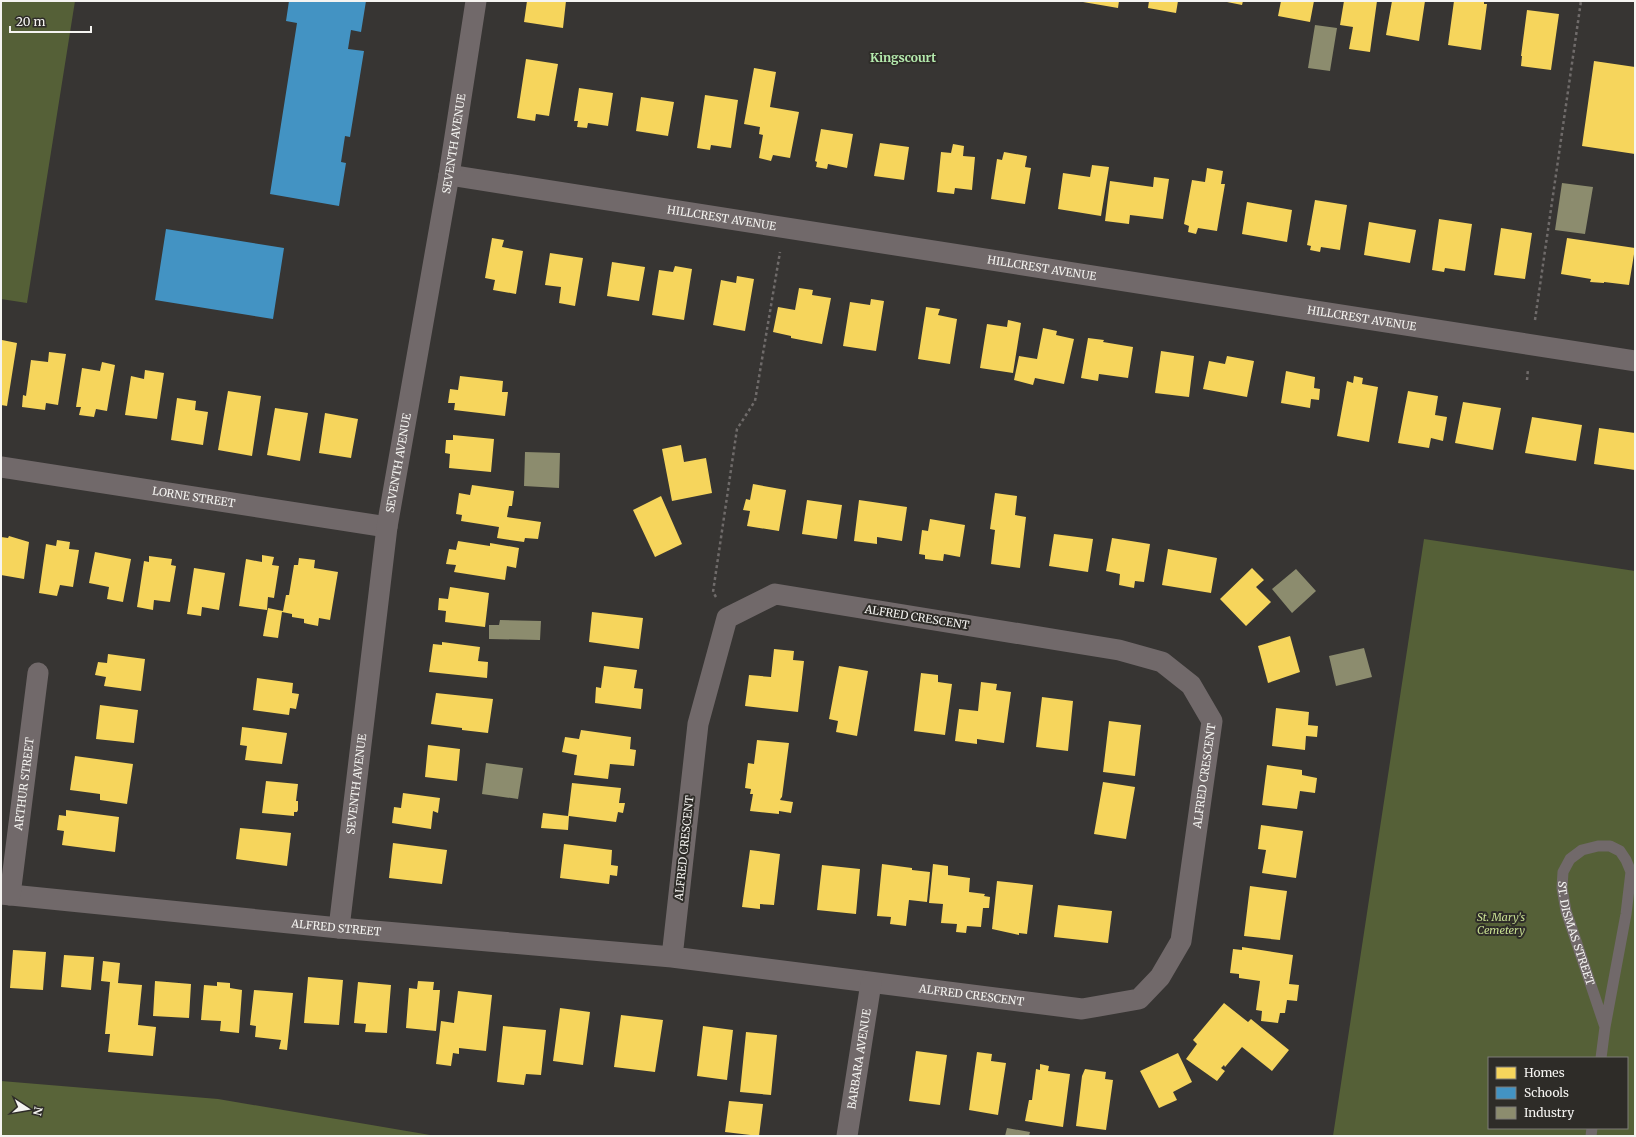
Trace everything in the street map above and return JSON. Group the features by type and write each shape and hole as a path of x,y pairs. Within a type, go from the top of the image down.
{"street":[{"name":"SEVENTH AVENUE","path":"339,928 387,527 449,175 476,1"},
{"name":"HILLCREST AVENUE","path":"449,175 1635,361"},
{"name":"LORNE STREET","path":"1,467 387,527"},
{"name":"ALFRED CRESCENT","path":"775,594 1119,650 1162,662 1191,685 1212,721 1181,941 1160,977 1139,999 1082,1009 672,957 698,724 727,618 775,594"},
{"name":"ARTHUR STREET","path":"5,894 38,673"},
{"name":"ALFRED STREET","path":"5,894 339,928 672,957"},
{"name":"BARBARA AVENUE","path":"847,1136 871,983"}],"lane":[{"name":"ST. DISMAS STREET","path":"1601,1057 1605,1027 1626,914 1631,872 1620,851 1610,846 1598,846 1582,850 1570,859 1563,872 1562,888 1566,911 1605,1027"}],"path":[{"path":"1527,380 1581,1"},
{"path":"727,618 714,592 737,429 755,401 784,228"}],"green space":[{"path":"1,1 75,1 27,303 1,299"},
{"name":"St. Mary's Cemetery","path":"1424,539 1635,571 1635,1136 1333,1136"},
{"path":"1,1081 218,1099 436,1136 1,1136"}],"building: Homes":[{"path":"527,1 566,1 563,28 524,22"},
{"path":"1083,1 1119,1 1118,8"},
{"path":"1149,1 1178,1 1176,13 1148,8"},
{"path":"1222,1 1243,1 1242,5"},
{"path":"1281,1 1314,1 1310,22 1278,16"},
{"path":"1344,1 1377,1 1370,52 1349,49 1353,27 1340,25"},
{"path":"1392,1 1425,1 1419,41 1386,35"},
{"path":"1454,1 1484,1 1484,4 1487,4 1481,50 1448,45"},
{"path":"1527,10 1559,14 1551,70 1521,66"},
{"path":"526,59 558,64 549,116 536,114 535,121 517,118"},
{"path":"1594,61 1635,67 1635,154 1582,146"},
{"path":"754,68 776,72 770,107 799,112 790,158 773,155 771,161 759,158 763,135 759,134 760,127 744,124"},
{"path":"579,88 613,93 608,126 588,123 587,128 577,127 578,121 574,121"},
{"path":"705,95 738,100 731,148 711,145 710,150 697,148"},
{"path":"641,97 674,102 668,136 636,131"},
{"path":"821,129 853,134 847,168 828,164 827,169 816,167 817,162 815,161"},
{"path":"880,143 909,147 904,180 874,176"},
{"path":"953,144 964,146 963,156 975,157 972,190 955,188 954,194 937,192 941,152 951,153"},
{"path":"1004,152 1027,156 1025,167 1031,168 1025,204 991,199 997,159 1002,160"},
{"path":"1092,165 1109,167 1101,216 1058,209 1063,173 1090,177"},
{"path":"1207,168 1223,171 1221,184 1225,184 1217,231 1198,228 1196,234 1188,232 1189,226 1184,224 1192,180 1205,182"},
{"path":"1154,177 1169,179 1163,219 1130,215 1129,224 1105,221 1110,181 1153,187"},
{"path":"1315,200 1347,205 1340,250 1321,247 1320,252 1310,250 1311,246 1307,245"},
{"path":"1247,202 1292,210 1287,242 1242,234"},
{"path":"1439,219 1472,224 1465,271 1445,268 1444,272 1432,270"},
{"path":"1369,222 1416,230 1410,263 1364,255"},
{"path":"1501,228 1532,233 1525,279 1494,275"},
{"path":"492,238 504,240 502,247 523,251 516,294 493,290 495,280 485,278"},
{"path":"1567,238 1635,248 1629,285 1590,282 1591,279 1561,274"},
{"path":"550,253 583,258 575,306 559,303 561,287 545,285"},
{"path":"612,262 645,267 639,301 607,296"},
{"path":"675,266 692,269 684,320 652,315 659,270 673,272"},
{"path":"737,276 754,279 745,331 713,325 721,280 736,283"},
{"path":"799,288 813,290 812,295 831,298 822,344 791,338 791,336 773,332 778,307 795,310"},
{"path":"871,299 884,301 876,351 843,346 850,302 870,305"},
{"path":"926,307 940,309 938,315 957,319 950,364 918,359"},
{"path":"1008,320 1021,323 1013,373 980,368 987,324 1007,327"},
{"path":"1043,328 1057,331 1056,335 1074,339 1064,384 1035,378 1033,385 1014,380 1019,356 1037,359"},
{"path":"1088,338 1133,347 1128,378 1099,374 1098,381 1081,378"},
{"path":"2,340 17,343 7,406 1,405"},
{"path":"1161,351 1194,356 1189,397 1155,393"},
{"path":"49,352 66,354 58,405 46,403 45,410 22,407 23,395 26,396 31,360 48,362"},
{"path":"1227,356 1254,361 1247,397 1203,389 1209,361 1225,364"},
{"path":"102,362 115,365 107,411 96,409 94,417 79,415 81,407 76,407 82,368 100,371"},
{"path":"145,370 164,373 157,419 125,415 131,376 144,379"},
{"path":"1286,371 1315,377 1314,388 1320,389 1319,400 1311,399 1310,408 1281,403"},
{"path":"460,376 503,381 502,392 508,392 505,416 454,410 455,403 448,403 450,389 458,390"},
{"path":"1354,376 1363,378 1362,384 1378,387 1369,442 1337,436 1347,381 1353,383"},
{"path":"228,391 261,396 252,456 218,450"},
{"path":"1408,391 1438,396 1435,415 1447,417 1443,441 1431,438 1429,448 1398,443"},
{"path":"177,398 196,401 195,410 208,412 203,445 171,440"},
{"path":"1463,402 1501,408 1493,450 1455,443"},
{"path":"275,408 308,413 300,461 267,455"},
{"path":"325,413 358,419 351,458 319,453"},
{"path":"1532,417 1582,425 1576,461 1525,453"},
{"path":"1599,428 1635,433 1635,470 1594,464"},
{"path":"453,435 494,439 491,472 449,468 450,454 445,453 446,440 453,440"},
{"path":"681,445 684,462 706,458 712,493 672,501 662,449"},
{"path":"753,484 786,490 779,531 747,526 750,511 743,510 746,499 750,500"},
{"path":"472,485 514,491 512,506 509,506 507,517 541,522 538,539 525,538 524,542 497,538 499,527 461,521 462,515 456,514 459,493 470,495"},
{"path":"995,493 1017,496 1015,515 1026,517 1020,568 991,564 995,530 990,529"},
{"path":"661,496 682,544 655,557 633,510"},
{"path":"807,500 842,505 837,539 802,534"},
{"path":"859,500 907,507 902,541 877,537 877,544 854,541"},
{"path":"930,519 965,525 960,557 944,554 943,561 925,559 925,555 919,554 922,530 928,531"},
{"path":"1054,534 1093,539 1088,572 1049,566"},
{"path":"9,536 29,542 24,579 1,575 1,537 8,538"},
{"path":"1112,538 1150,544 1144,582 1135,581 1134,588 1119,585 1120,574 1106,571"},
{"path":"57,540 70,542 69,549 79,550 73,587 60,585 57,596 39,593 46,544 56,546"},
{"path":"458,541 490,546 490,543 519,548 516,568 507,566 505,580 454,572 456,565 446,564 449,549 456,550"},
{"path":"1168,549 1217,558 1211,593 1162,585"},
{"path":"95,552 131,559 123,602 107,599 109,587 89,583"},
{"path":"262,555 274,557 272,565 279,566 274,598 268,597 267,610 239,606 246,559 262,562"},
{"path":"149,556 172,559 171,565 176,566 170,602 154,600 153,610 137,607 144,561 149,562"},
{"path":"299,558 315,560 314,568 338,572 330,620 319,618 318,626 304,623 304,619 292,617 292,614 282,612 278,638 263,636 268,608 283,611 286,595 289,595 294,565 298,565"},
{"path":"194,568 225,573 219,610 202,607 201,616 187,614"},
{"path":"1252,568 1264,580 1256,587 1271,602 1246,626 1220,599"},
{"path":"450,587 489,593 485,627 445,622 446,611 438,610 439,598 448,599"},
{"path":"592,612 643,618 639,649 589,642"},
{"path":"1290,636 1300,672 1268,683 1258,646"},
{"path":"442,642 480,647 478,661 488,662 487,678 429,672 433,644 442,645"},
{"path":"774,649 794,651 793,660 804,661 798,712 745,706 749,675 771,677"},
{"path":"108,654 145,659 141,691 104,686 106,677 95,675 98,662 107,663"},
{"path":"604,666 637,670 634,688 643,689 641,709 595,703 596,687 601,688"},
{"path":"839,666 868,671 857,736 836,732 838,721 829,719"},
{"path":"921,673 938,675 938,682 952,684 945,735 914,731"},
{"path":"257,678 293,683 292,693 299,694 296,709 290,708 289,715 253,710"},
{"path":"981,682 997,684 996,690 1011,692 1004,743 977,739 977,744 955,741 959,709 978,711"},
{"path":"436,693 493,699 488,733 431,724"},
{"path":"1042,697 1073,701 1068,751 1036,747"},
{"path":"100,705 138,710 134,743 96,739"},
{"path":"1276,708 1309,712 1308,725 1318,726 1317,737 1306,736 1305,750 1272,746"},
{"path":"1109,721 1141,725 1135,776 1103,772"},
{"path":"242,727 287,733 282,764 245,760 247,746 240,745"},
{"path":"581,730 631,737 630,749 636,750 634,766 610,764 608,779 574,775 577,755 562,752 565,737 579,739"},
{"path":"757,740 789,743 782,797 780,800 793,802 791,813 779,811 779,814 750,811 753,794 750,794 751,789 745,788 748,763 754,764"},
{"path":"428,745 460,749 457,781 425,777"},
{"path":"75,756 133,764 127,804 100,800 100,794 70,790"},
{"path":"1267,765 1302,770 1302,775 1317,778 1315,793 1300,791 1297,809 1262,805"},
{"path":"266,781 298,784 296,801 298,801 298,810 297,812 294,812 294,816 262,813"},
{"path":"1103,782 1135,787 1126,839 1094,834"},
{"path":"572,783 621,788 619,803 625,803 623,813 618,812 616,822 569,816 568,830 541,828 543,813 568,816"},
{"path":"403,793 440,798 438,813 433,811 431,829 392,823 394,807 401,808"},
{"path":"66,810 119,817 115,852 62,845 64,831 57,830 59,815 66,816"},
{"path":"1261,825 1303,831 1296,878 1262,873 1266,850 1258,849"},
{"path":"240,828 291,833 287,866 236,859"},
{"path":"393,843 447,850 442,884 389,878"},
{"path":"564,844 612,850 611,865 618,866 617,876 610,875 609,884 560,878"},
{"path":"750,850 780,854 774,905 760,904 760,909 742,907"},
{"path":"882,864 930,872 927,902 909,900 906,926 890,924 891,917 877,916"},
{"path":"933,864 948,866 948,875 970,878 969,892 985,894 984,896 990,897 989,908 983,908 981,927 967,926 966,933 956,932 957,924 941,923 943,904 929,903"},
{"path":"822,865 860,869 856,914 817,910"},
{"path":"997,881 1033,885 1027,934 1019,933 1019,935 992,929"},
{"path":"1250,886 1287,891 1280,940 1244,936"},
{"path":"1058,905 1112,911 1108,943 1054,937"},
{"path":"1242,947 1293,955 1289,984 1299,985 1297,1001 1287,1000 1285,1013 1280,1013 1278,1023 1261,1021 1262,1011 1256,1010 1260,981 1239,978 1239,974 1230,973 1233,949 1242,950"},
{"path":"13,950 46,952 43,990 10,988"},
{"path":"64,955 94,957 91,990 61,987"},
{"path":"103,961 120,963 118,983 142,985 138,1025 156,1027 153,1056 108,1052 110,1034 105,1034 110,982 101,981"},
{"path":"308,977 343,980 339,1025 304,1023"},
{"path":"155,981 191,984 189,1018 153,1016"},
{"path":"418,981 434,982 433,990 440,990 436,1031 406,1028 409,988 417,989"},
{"path":"217,982 230,983 230,988 242,990 239,1033 220,1031 221,1021 201,1020 204,985 217,986"},
{"path":"358,982 391,985 387,1033 365,1032 366,1024 354,1023"},
{"path":"254,990 293,993 287,1050 279,1049 281,1040 255,1037 256,1026 250,1025"},
{"path":"458,991 492,995 486,1051 459,1048 459,1054 453,1053 451,1066 436,1064 441,1021 454,1023"},
{"path":"1224,1003 1248,1022 1251,1019 1289,1050 1272,1071 1242,1047 1225,1067 1224,1065 1221,1068 1225,1071 1217,1081 1186,1059 1197,1044 1193,1040"},
{"path":"560,1008 590,1012 583,1065 553,1061"},
{"path":"621,1015 663,1020 655,1072 614,1067"},
{"path":"503,1026 546,1030 541,1075 526,1074 524,1085 497,1082"},
{"path":"703,1026 733,1030 727,1080 697,1076"},
{"path":"746,1032 777,1035 771,1095 740,1092"},
{"path":"916,1051 947,1055 940,1105 909,1101"},
{"path":"977,1052 992,1054 991,1061 1006,1063 998,1115 969,1110"},
{"path":"1178,1053 1192,1082 1173,1092 1177,1100 1159,1108 1140,1071"},
{"path":"1040,1064 1049,1066 1048,1071 1070,1074 1063,1127 1025,1121 1029,1100 1032,1100 1036,1069 1040,1070"},
{"path":"1085,1069 1106,1072 1105,1079 1113,1080 1106,1130 1076,1126 1082,1076"},
{"path":"729,1101 763,1104 759,1136 725,1132"}],"building: Schools":[{"path":"289,1 366,1 361,32 351,30 348,49 364,51 350,137 345,136 341,162 346,163 339,206 270,194 297,23 286,21"},
{"path":"166,229 284,248 273,319 155,300"}],"building: Industry":[{"path":"1315,25 1337,28 1330,71 1308,68"},
{"path":"1562,183 1593,187 1585,234 1555,230"},
{"path":"525,452 560,453 559,488 524,486"},
{"path":"1296,569 1316,591 1292,613 1272,589"},
{"path":"500,620 541,621 540,640 489,639 489,625 499,625"},
{"path":"1364,648 1372,677 1336,686 1329,656"},
{"path":"486,763 523,768 518,799 482,794"},
{"path":"1007,1128 1030,1132 1029,1136 1005,1136"}],"district":[{"name":"Kingscourt","path":"903,58"}]}
